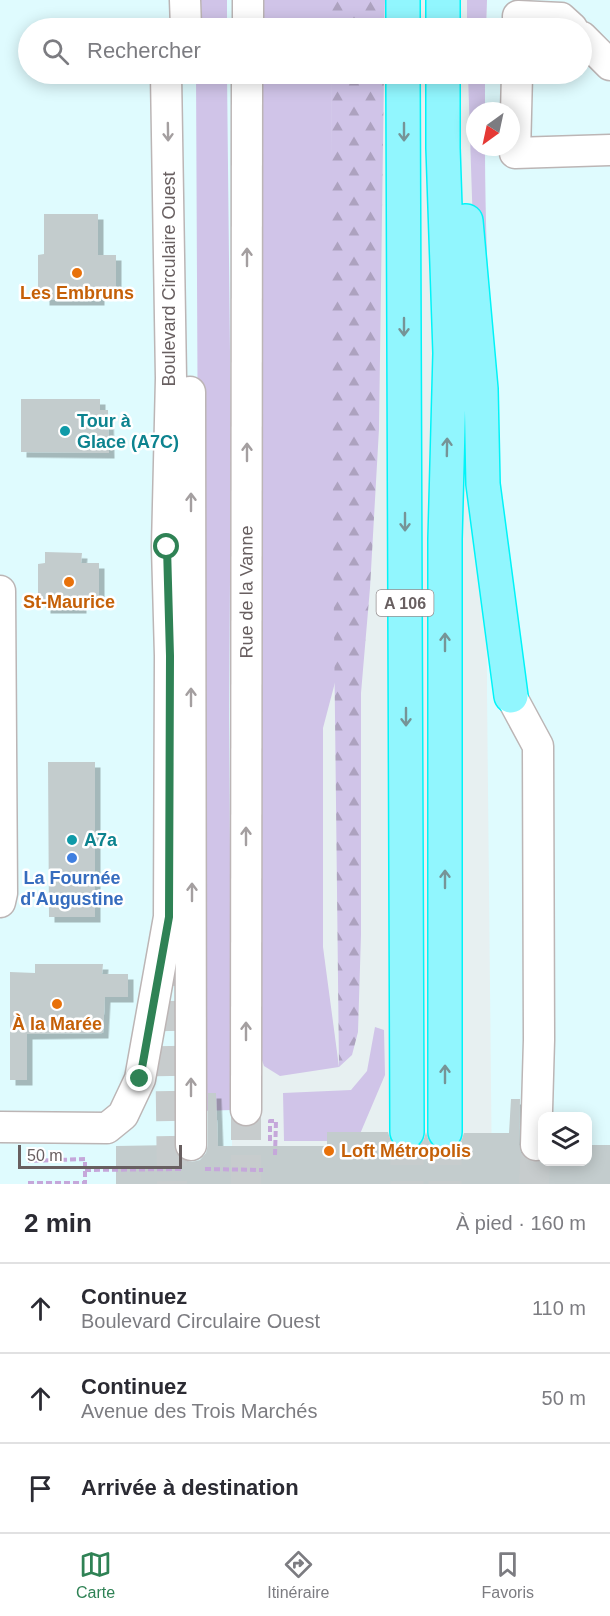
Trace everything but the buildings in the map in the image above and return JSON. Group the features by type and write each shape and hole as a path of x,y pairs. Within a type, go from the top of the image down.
{"highway":[{"path":"403,0 403,18"},
{"path":"443,0 443,18"},
{"name":"A 106","path":"404,84 407,1132"},
{"name":"A 106","path":"443,84 450,353 445,539 445,1132"},
{"path":"443,148 462,174 481,389 483,484 511,696"}],"street":[{"path":"164,0 165,18"},
{"path":"185,0 186,18"},
{"path":"248,0 248,18"},
{"path":"518,15 561,18"},
{"path":"592,47 610,65"},
{"name":"Boulevard Circulaire Ouest","path":"0,1127 107,1128 123,1115 140,1079 169,917 170,656 167,547 171,378 166,84"},
{"path":"187,84 197,1163"},
{"name":"Rue de la Vanne","path":"246,1110 248,84"},
{"path":"517,84 515,153 610,150"},
{"path":"0,591 1,896"},
{"path":"511,696 538,746 539,1029 536,1145"}],"path":[{"path":"270,1141 270,1121 276,1121 275,1155"},
{"path":"28,1161 85,1160 85,1183 28,1183"},
{"path":"85,1170 197,1163 263,1170"}],"shaded area":[{"path":"0,0 232,0 232,18 18,18 18,84 232,84 232,1184 0,1184"},
{"path":"487,0 610,0 610,1184 492,1184 485,156 520,156 520,102 485,102 485,84 592,84 592,18 486,18"}],"green space":[{"path":"193,0 227,0 227,18 194,18"},
{"path":"260,0 331,0 331,18 260,18"},
{"path":"330,0 385,0 384,18 330,18"},
{"path":"467,0 487,0 486,18 467,18"},
{"path":"196,84 227,84 231,445 229,717 232,1110 201,1111"},
{"path":"260,84 331,84 338,671 323,728 323,947 339,1067 280,1076 264,1066 257,1046"},
{"path":"331,84 384,84 379,429 370,588 361,693 361,935 358,1032 352,1055 339,1067"},
{"path":"468,84 485,84 485,102 469,102"},
{"path":"471,156 485,156 496,478 507,599 522,678 516,677 492,501 474,259"},
{"path":"375,1027 384,1030 385,1075 357,1141 284,1141 283,1093 351,1090 367,1071"}],"tunnel":[{"path":"169,956 172,1184"},
{"path":"246,1110 246,1184"},
{"path":"407,1132 407,1184"},
{"path":"445,1132 445,1184"},
{"path":"534,1184 536,1145"}],"place":[{"name":"Les Embruns","path":"77,273"},
{"name":"Tour à Glace (A7C)","path":"65,431"},
{"name":"St-Maurice","path":"69,582"},
{"name":"A7a","path":"72,840"},
{"name":"La Fournée d'Augustine","path":"72,858"},
{"name":"À la Marée","path":"57,1004"},
{"name":"Loft Métropolis","path":"329,1151"}],"route":[{"path":"140,1079 169,917 170,656 167,547"}]}
